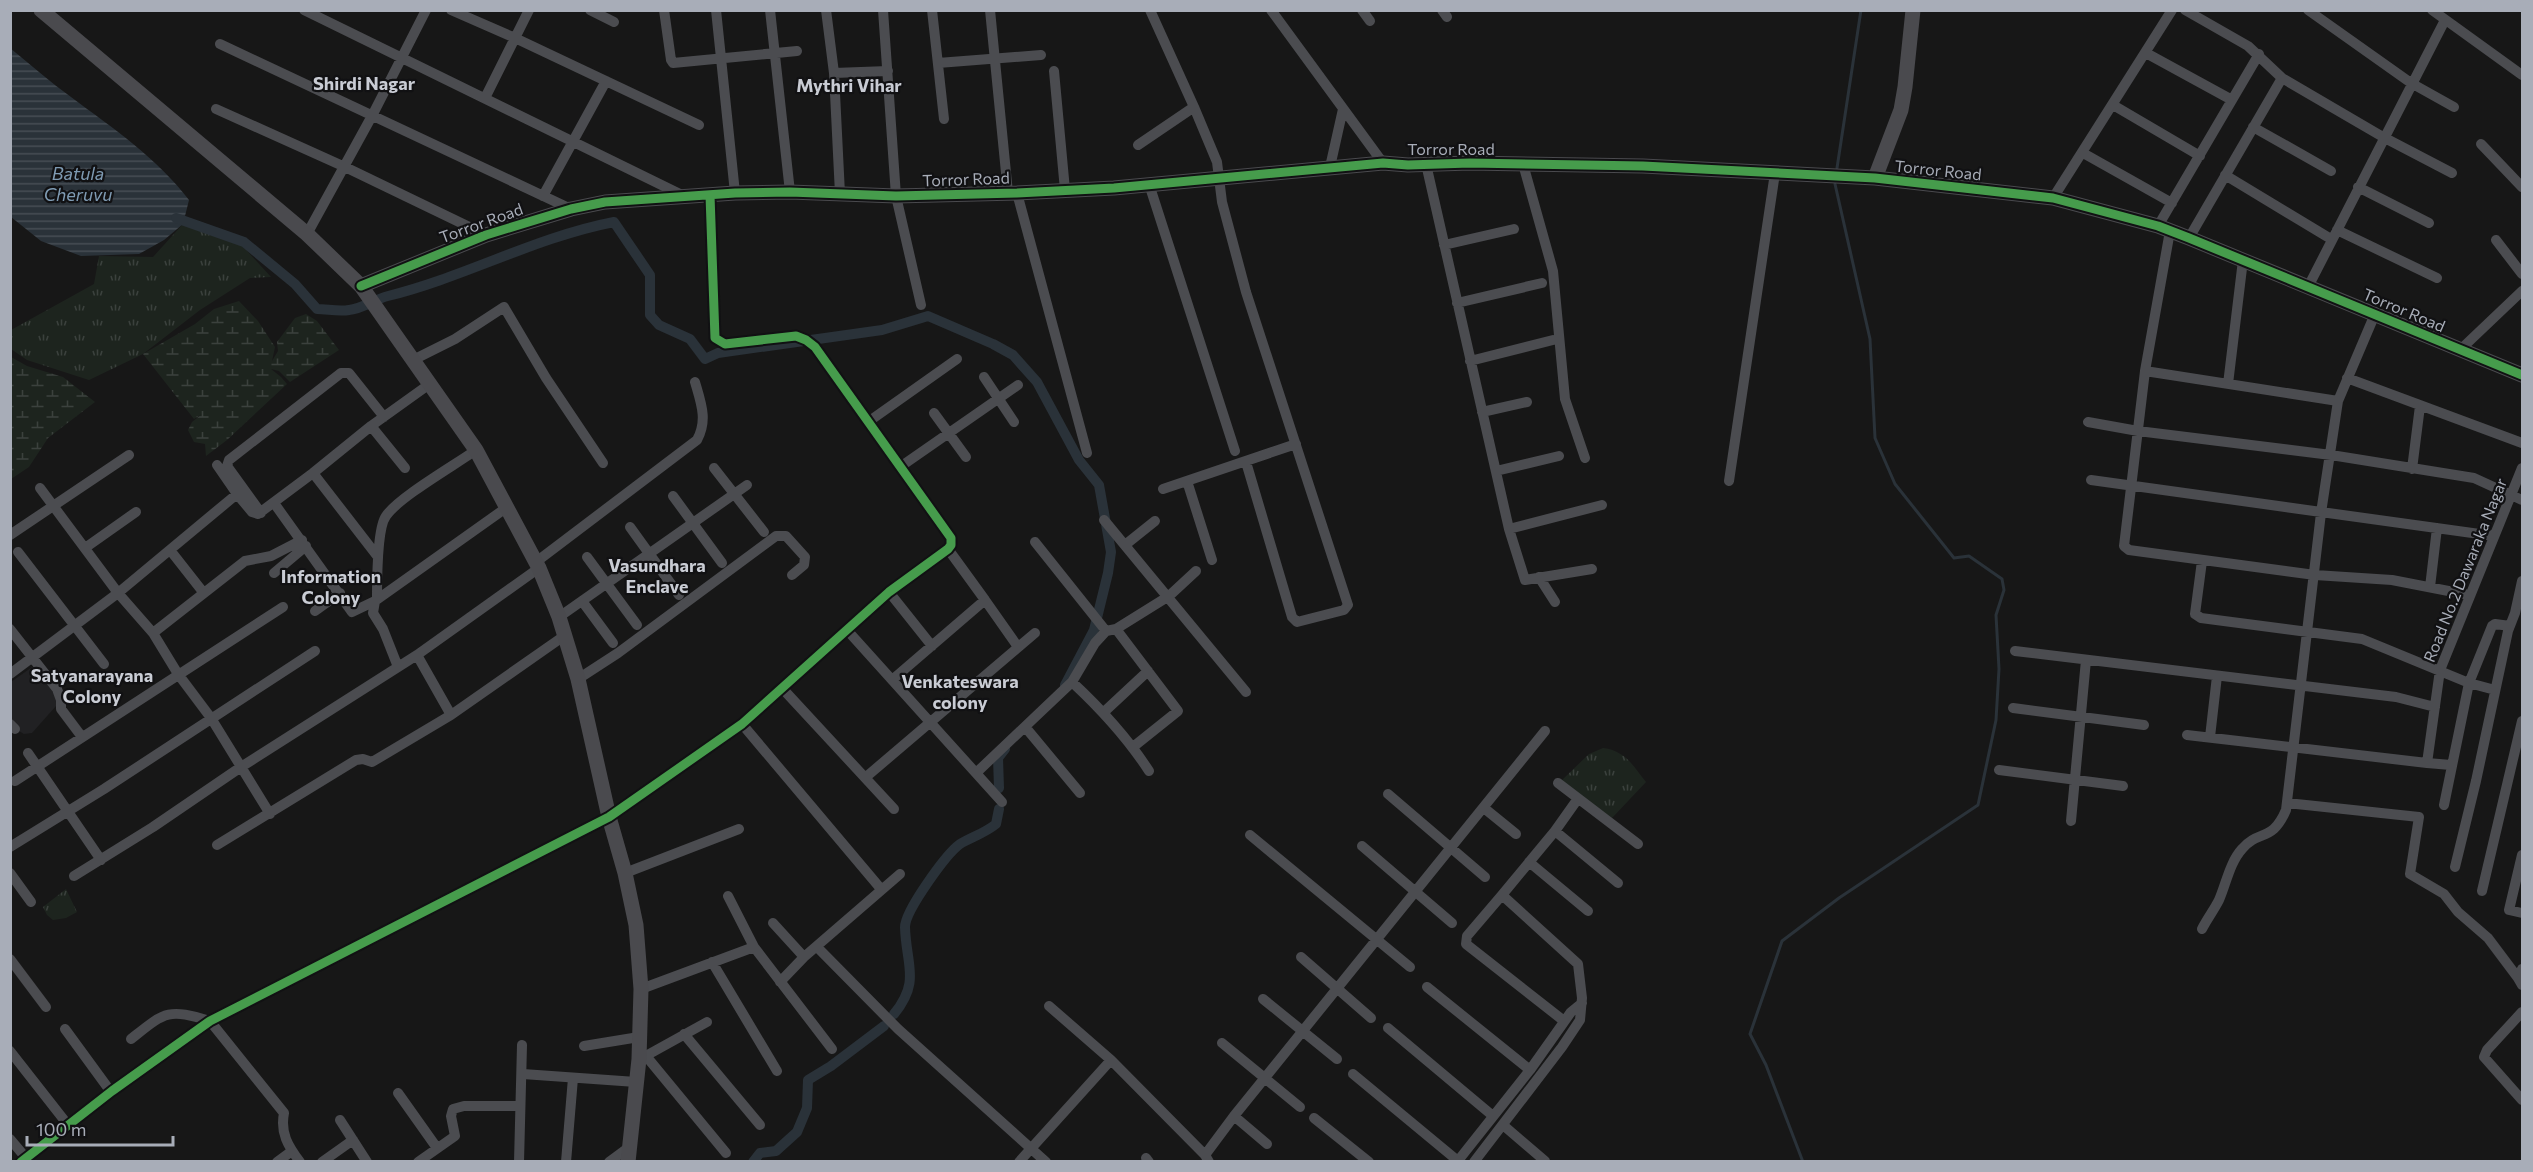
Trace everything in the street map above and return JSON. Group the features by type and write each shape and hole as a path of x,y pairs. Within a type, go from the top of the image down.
{"street":[{"path":"41,10 307,234 361,286 476,450 538,565 559,617 578,679 636,925 641,989 639,1037 642,1058 636,1082 628,1155 609,1161"},
{"path":"304,10 685,196"},
{"path":"307,234 373,114 426,10"},
{"path":"451,10 699,125"},
{"path":"485,98 529,10"},
{"path":"590,10 614,22"},
{"path":"664,10 672,63 797,51"},
{"path":"716,10 735,193"},
{"path":"770,10 790,192"},
{"path":"826,10 834,73 840,194"},
{"path":"884,10 896,196 921,305"},
{"path":"932,10 944,119"},
{"path":"990,10 1013,193 1088,453"},
{"path":"1149,10 1194,106 1217,162 1222,202 1246,292 1348,605 1338,613 1297,622 1292,617 1246,462"},
{"path":"1271,10 1383,163"},
{"path":"1362,10 1370,21"},
{"path":"1875,178 1900,110 1905,87 1913,10"},
{"path":"2053,198 2172,10"},
{"path":"2184,10 2259,54 2282,78 2383,137 2452,173"},
{"path":"2308,10 2411,83 2454,107"},
{"path":"2308,287 2411,83 2438,14 2523,75"},
{"path":"220,44 571,209"},
{"path":"2146,52 2232,100"},
{"path":"2259,54 2172,203 2164,228 2123,543 2126,548 2202,561 2315,575 2392,580 2469,596"},
{"path":"938,63 1041,55"},
{"path":"834,73 888,71"},
{"path":"1054,71 1065,190"},
{"path":"2190,238 2282,78"},
{"path":"543,196 606,81"},
{"path":"2113,105 2199,156"},
{"path":"1138,146 1194,106"},
{"path":"216,109 345,166 486,235"},
{"path":"1330,167 1343,109"},
{"path":"2253,127 2331,171"},
{"path":"2481,144 2523,187"},
{"path":"2083,153 2172,203"},
{"name":"Torror Road","path":"361,286 486,235 571,209 605,202 735,193 790,192 896,196 1013,193 1149,184 1383,163 1643,166 1875,178 2053,198 2164,228 2523,375"},
{"path":"1426,164 1509,530 1525,580 1592,569"},
{"path":"1523,164 1553,272 1565,399 1585,458"},
{"path":"1729,481 1775,173"},
{"path":"2225,175 2334,234 2437,278"},
{"path":"1149,184 1235,452"},
{"path":"2358,187 2429,223"},
{"path":"10,1139 23,1160 111,1092 210,1021 609,817 742,724 889,592 951,545 951,538 815,347 796,336 725,344 715,338 711,195"},
{"path":"1444,245 1514,229"},
{"path":"2496,240 2523,274"},
{"path":"2228,384 2243,260"},
{"path":"1457,303 1542,284"},
{"path":"2460,350 2523,291"},
{"path":"413,360 455,339 504,307 546,378 603,463"},
{"path":"2202,929 2218,903 2241,849 2251,841 2274,831 2280,824 2287,803 2321,513 2338,401 2375,314"},
{"path":"1470,361 1553,340"},
{"path":"868,422 957,359"},
{"path":"2145,371 2338,401"},
{"path":"261,513 227,466 229,460 340,373 349,373 384,417"},
{"path":"984,377 1014,422"},
{"path":"2348,378 2523,443"},
{"path":"75,876 417,655 538,565 697,440 704,416 695,382"},
{"path":"217,465 252,512 261,513 371,426 431,383"},
{"path":"900,467 1018,385"},
{"path":"1482,412 1527,402"},
{"path":"2412,468 2420,406"},
{"path":"934,413 966,457"},
{"path":"2088,422 2474,478 2523,500"},
{"path":"371,426 405,468"},
{"path":"1163,489 1296,444"},
{"path":"398,667 383,629 373,613 384,517 402,501 476,450"},
{"path":"10,535 129,454"},
{"path":"1496,471 1559,456"},
{"path":"714,468 764,532"},
{"name":"Road No.2 Dawaraka Nagar","path":"2428,758 2440,670 2523,468"},
{"path":"313,473 378,557"},
{"path":"2091,480 2494,536"},
{"path":"1187,481 1212,561"},
{"path":"559,617 747,485"},
{"path":"40,488 118,593 153,633 178,674 211,718 270,814"},
{"path":"10,674 118,593 237,494"},
{"path":"673,496 722,562"},
{"path":"274,503 352,612 376,600 506,508"},
{"path":"1509,530 1602,505"},
{"path":"85,548 136,512"},
{"path":"1104,520 1246,692"},
{"path":"1125,545 1155,521"},
{"path":"630,527 680,595"},
{"path":"2430,587 2437,528"},
{"path":"578,679 618,653 776,536 786,536 805,557 804,565 792,575"},
{"path":"1035,542 1148,671 1178,711 1133,747"},
{"path":"274,573 304,543"},
{"path":"153,633 245,561 271,556 304,543"},
{"path":"948,549 1018,647"},
{"path":"170,550 203,592"},
{"path":"18,552 104,664"},
{"path":"587,557 637,625"},
{"path":"2202,561 2195,603 2195,614 2201,618 2362,639 2469,683 2495,690"},
{"path":"976,773 1072,682 1095,643 1111,630 1169,596 1196,571"},
{"path":"1539,577 1555,602"},
{"path":"2455,867 2510,626 2519,614 2523,581"},
{"path":"889,592 932,646"},
{"path":"315,611 340,593"},
{"path":"892,680 986,600"},
{"path":"582,601 613,643"},
{"path":"15,781 283,607"},
{"path":"2444,805 2469,683 2492,626 2495,624 2510,626"},
{"path":"10,629 57,689 61,709 82,737"},
{"path":"847,630 1002,802"},
{"path":"866,777 1035,633"},
{"path":"217,845 356,760 363,759 372,762 451,715 564,636"},
{"path":"10,847 104,789 315,651"},
{"path":"2014,651 2396,697 2435,707"},
{"path":"417,655 451,715"},
{"path":"2071,821 2086,660"},
{"path":"1104,712 1148,671"},
{"path":"2211,737 2217,676"},
{"path":"1072,682 1104,712 1133,747 1149,771"},
{"path":"782,688 894,808"},
{"path":"2013,708 2144,725"},
{"path":"2482,891 2523,721"},
{"path":"742,724 881,889"},
{"path":"1026,728 1080,793"},
{"path":"1048,1006 1111,1060 1207,1158 1234,1116 1545,731"},
{"path":"2187,735 2428,758 2451,765"},
{"path":"28,753 101,860"},
{"path":"1999,770 2123,786"},
{"path":"1558,783 1577,800 1638,844"},
{"path":"1388,794 1485,877"},
{"path":"1564,1021 1466,944 1467,936 1577,800"},
{"path":"2287,803 2419,817 2410,874 2444,894 2458,912 2488,938 2521,977"},
{"path":"1484,808 1516,834"},
{"path":"625,873 739,829"},
{"path":"1554,831 1618,883"},
{"path":"1250,835 1410,967"},
{"path":"1362,846 1452,923"},
{"path":"2523,855 2509,910 2523,913"},
{"path":"1529,862 1588,911"},
{"path":"10,873 31,902"},
{"path":"780,982 804,957 900,874"},
{"path":"1474,1161 1558,1053 1580,1020 1582,1003 1581,971 1574,957 1502,895"},
{"path":"728,896 754,947 832,1049"},
{"path":"773,923 804,957"},
{"path":"641,989 754,947"},
{"path":"817,947 898,1029 1046,1161"},
{"path":"1301,957 1371,1018"},
{"path":"10,959 46,1007"},
{"path":"712,962 777,1071"},
{"path":"1427,987 1530,1070"},
{"path":"1263,999 1337,1059"},
{"path":"1353,1074 1457,1161 1530,1070 1571,1012 1582,1003"},
{"path":"131,1039 167,1013 192,1015 210,1021 284,1113 283,1131 292,1151 300,1161"},
{"path":"2522,1014 2487,1050 2484,1057 2523,1100"},
{"path":"642,1058 707,1022"},
{"path":"1388,1028 1493,1116"},
{"path":"65,1029 111,1092"},
{"path":"684,1034 760,1125"},
{"path":"584,1046 639,1037"},
{"path":"1222,1043 1300,1107"},
{"path":"519,1161 522,1045"},
{"path":"1546,1045 1558,1053"},
{"path":"10,1051 68,1125"},
{"path":"642,1058 726,1153"},
{"path":"1019,1161 1111,1060"},
{"path":"523,1074 636,1082"},
{"path":"566,1161 573,1078"},
{"path":"398,1094 437,1148"},
{"path":"418,1161 455,1136 451,1116 453,1109 519,1106"},
{"path":"1234,1116 1267,1144"},
{"path":"1314,1118 1369,1161"},
{"path":"340,1120 367,1161"},
{"path":"1503,1125 1545,1161"},
{"path":"1476,1137 1486,1145"},
{"path":"322,1161 352,1140"},
{"path":"276,1161 292,1151"}],"shaded area":[{"path":"35,665 58,698 56,706 32,733 24,734 17,730 11,720 11,682"}],"green space":[{"path":"183,224 237,240 271,277 250,278 200,310 143,354 89,380 27,360 11,349 11,330 94,284 99,256 153,257"},
{"path":"239,301 258,321 275,347 272,361 278,351 277,342 295,318 306,314 317,321 339,350 290,382 279,371 271,369 287,384 227,440 206,456 205,444 194,442 188,430 192,422 202,414 194,419 143,354 195,324 214,309"},
{"path":"11,357 27,366 63,377 95,402 48,438 29,467 11,479"},
{"path":"1603,748 1618,752 1633,765 1646,782 1612,818 1561,781 1589,754"},
{"path":"66,889 77,912 66,918 53,920 43,907"}],"water":[{"name":"Batula Cheruvu","path":"10,48 149,157 177,185 189,200 183,224 164,240 139,254 81,256 41,241 11,217"}],"waterway":[{"path":"1837,168 1861,10"},
{"path":"1803,1162 1766,1065 1750,1034 1782,941 1839,898 1978,805 1996,720 1999,669 1996,615 2004,590 2002,579 1969,556 1954,558 1895,484 1875,438 1870,339 1835,184"},
{"path":"176,218 244,242 295,284 317,309 341,311 359,308 383,297 445,279 557,237 614,222 650,275 650,315 659,325 690,339 705,359 718,353 882,330 928,316 993,344 1013,355 1037,382 1079,460 1099,485 1111,552 1108,573 1094,630 1065,685"},
{"path":"999,788 998,758 1005,749"},
{"path":"894,1014 910,982 905,927 912,909 927,883 945,859 960,844 996,824 999,809"},
{"path":"753,1162 760,1153 776,1151 797,1132 807,1108 808,1080 831,1066 884,1026"}],"cycle path":[{"path":"361,286 486,235 571,209 605,202 735,193 790,192 896,196 1017,193 1114,188 1383,163 1643,166 1875,178 2053,198 2158,226 2522,375"},
{"path":"21,1162 112,1091 210,1021 609,817 742,724 889,592 951,545 951,538 815,347 796,336 725,344 715,338 710,195"}],"district":[{"name":"Shirdi Nagar","path":"364,84"},
{"name":"Mythri Vihar","path":"849,86"},
{"name":"Vasundhara Enclave","path":"657,576"},
{"name":"Information Colony","path":"331,587"},
{"name":"Satyanarayana Colony","path":"92,686"},
{"name":"Venkateswara colony","path":"960,692"}]}
